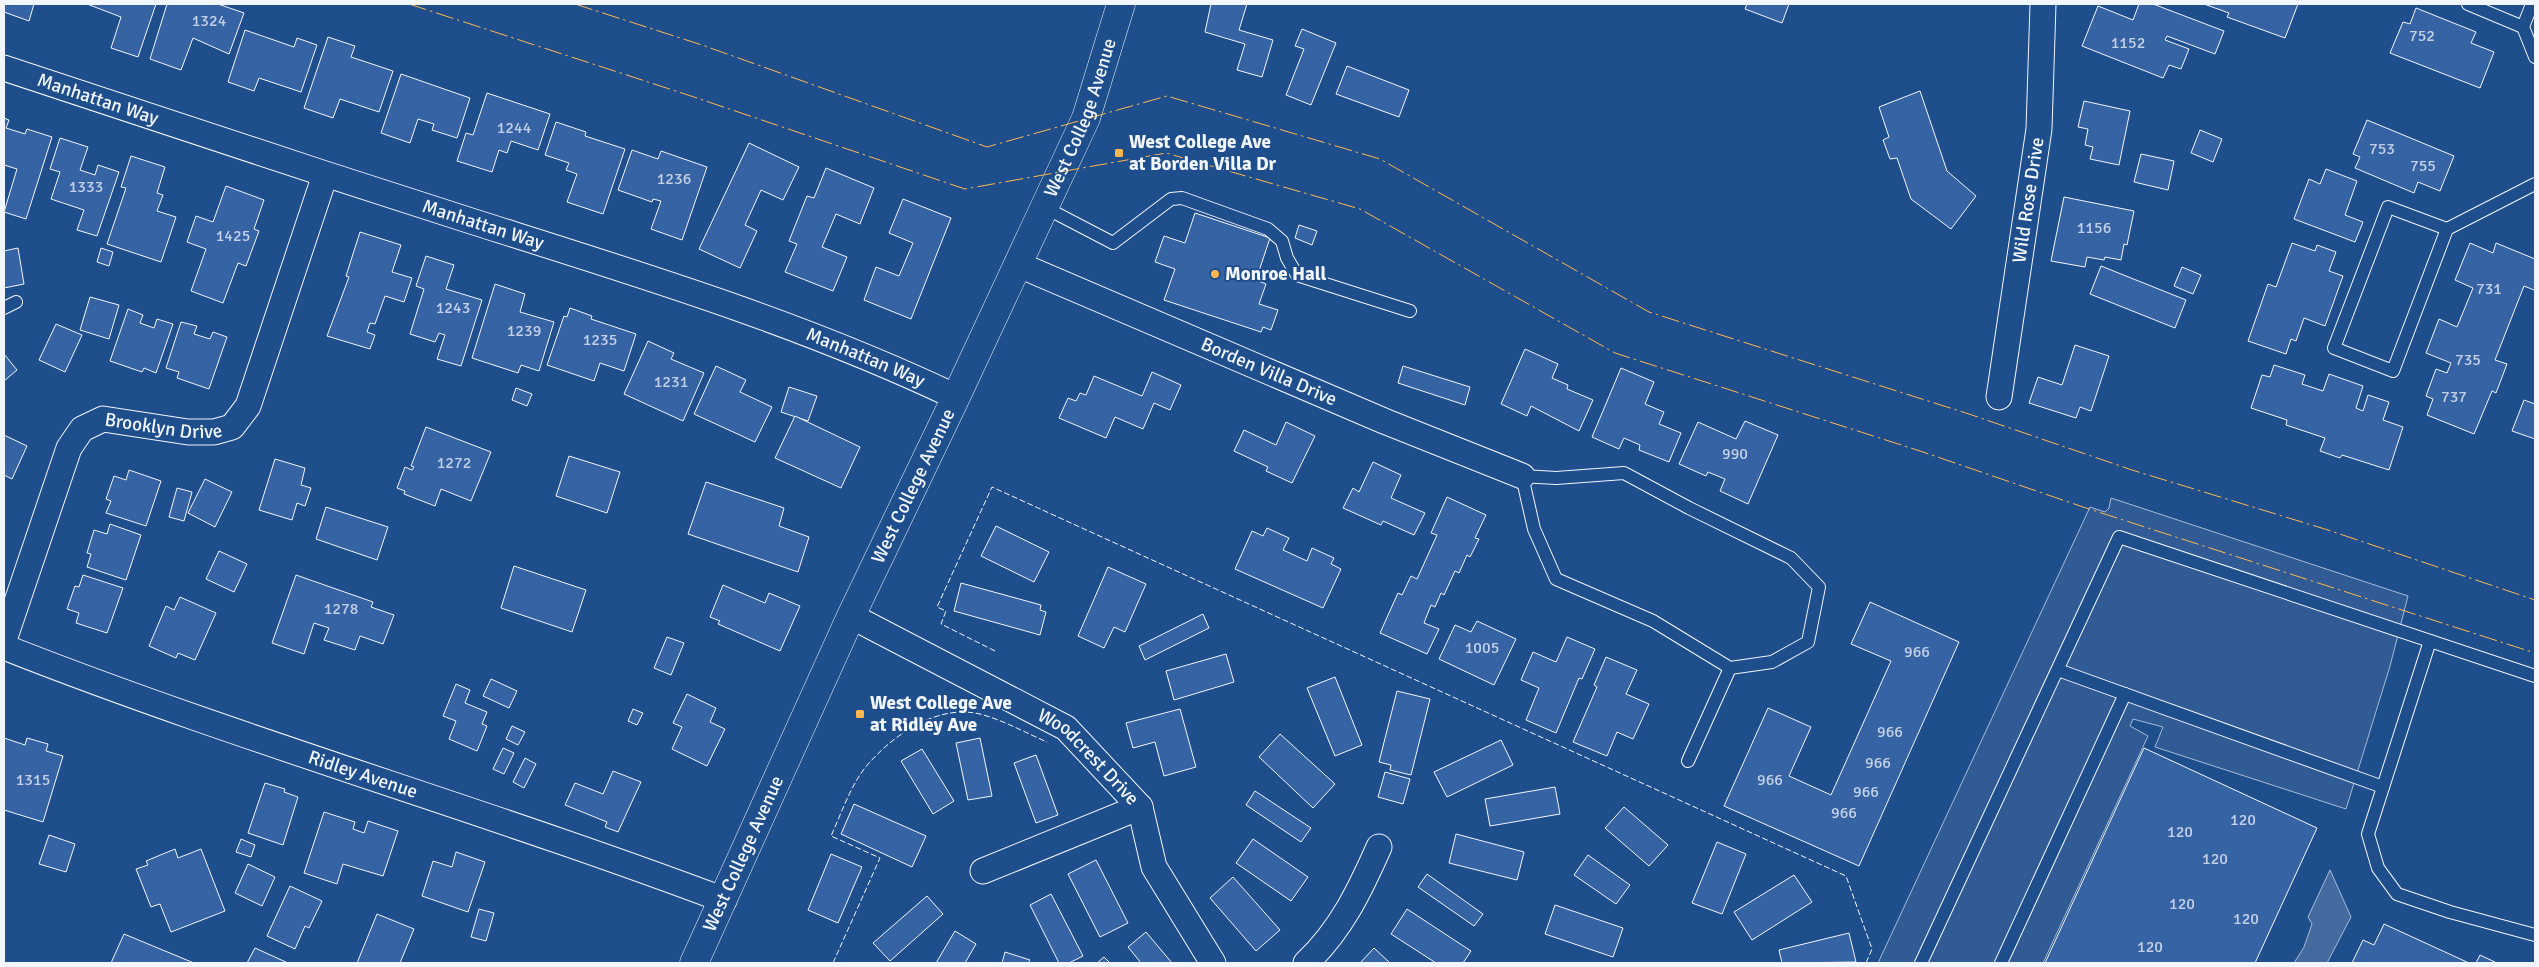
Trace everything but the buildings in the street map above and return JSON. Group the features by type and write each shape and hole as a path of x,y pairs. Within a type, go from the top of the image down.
{"main road":[{"name":"West College Avenue","path":"694,963 851,616 1086,118 1121,4"}],"street":[{"name":"Wild Rose Drive","path":"1998,397 2039,129 2043,4"},
{"name":"Manhattan Way","path":"4,68 326,175 706,296 902,371 956,397"},
{"name":"Brooklyn Drive","path":"4,640 69,448 82,429 103,419 188,432 214,432 232,428 248,406 326,175"},
{"name":"Borden Villa Drive","path":"1017,264 1384,421 1522,476"},
{"name":"Woodcrest Drive","path":"851,616 1066,728 1140,807 1154,867 1213,963"},
{"name":"Ridley Avenue","path":"4,647 111,689 372,777 724,900"},
{"path":"984,871 1140,807"},
{"path":"1306,963 1326,944 1356,898 1379,847"}],"lane":[{"path":"2468,4 2523,27"},
{"path":"2532,4 2523,27 2535,57"},
{"path":"2447,229 2388,207 2334,348 2393,371 2447,229 2535,184"},
{"path":"1044,207 1113,243 1171,199 1190,200 1268,229 1282,241 1287,258 1297,276 1410,311"},
{"path":"4,308 16,302"},
{"path":"1624,473 1689,508 1791,558 1819,587 1808,642 1772,662 1730,668 1653,621 1556,579 1534,529 1522,476 1556,478 1624,473"},
{"path":"1921,963 2119,537 2535,676"},
{"path":"2430,641 2368,834 2378,868 2397,894 2450,912 2535,935"},
{"path":"1688,761 1730,668"},
{"path":"2058,670 2383,787"},
{"path":"2001,963 2125,694"}],"shaded area":[{"path":"2111,498 2408,596 2390,666 2346,809 2155,747 2163,727 2133,719 2130,726 2148,736 2043,963 1878,963 2090,507 2105,512 2109,508"},
{"path":"2330,870 2351,917 2327,963 2294,963 2304,947 2312,924 2308,917"}],"fence":[{"path":"995,651 941,624 946,611 937,607 992,487 1846,876 1872,949 1866,963"},
{"path":"833,963 880,858 831,836 853,787 870,762 905,731 919,723 949,713 965,712 980,714 1006,723 1047,742"}],"power":[{"path":"409,4 691,96 965,189 1166,153 1360,209 1615,353 2535,653"},
{"path":"575,4 702,45 987,147 1167,96 1380,159 1649,312 1969,414 2132,470 2328,530 2535,600"}],"place":[{"name":"West College Ave at Borden Villa Dr","path":"1119,153"},
{"name":"Monroe Hall","path":"1215,274"},
{"name":"West College Ave at Ridley Ave","path":"860,714"}]}
